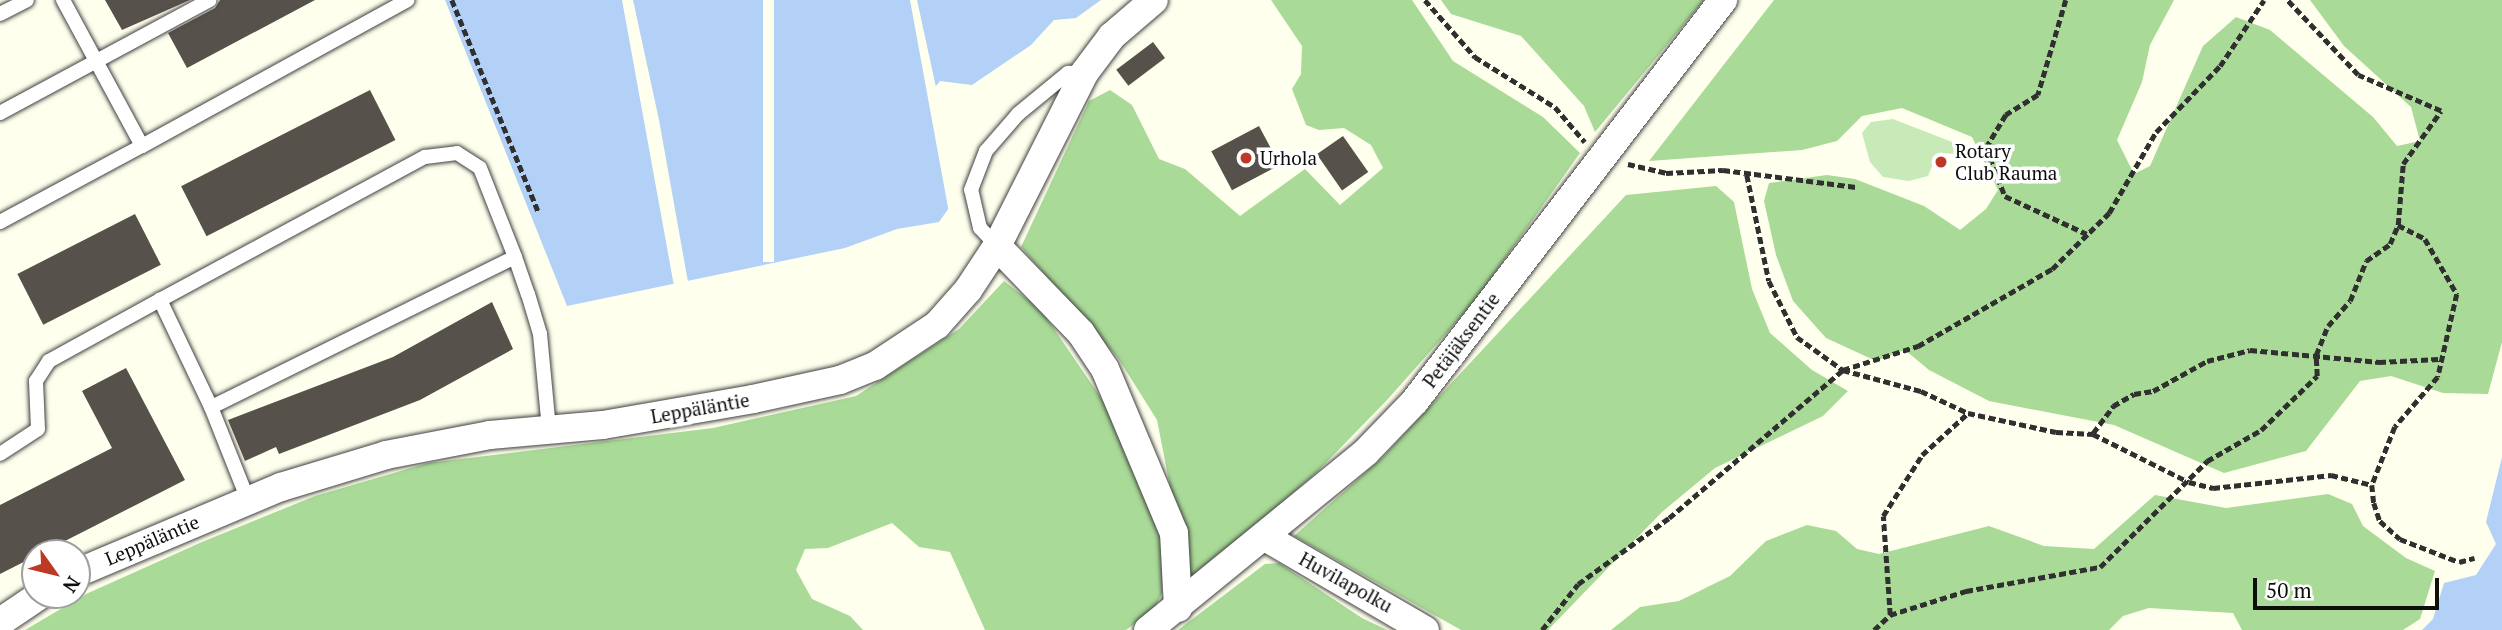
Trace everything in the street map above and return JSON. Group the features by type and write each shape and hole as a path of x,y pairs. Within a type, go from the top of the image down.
{"street":[{"name":"Leppäläntie","path":"91,567 248,500 386,455 753,399 840,380 875,366 937,325 997,246 1085,72 1112,36 1154,0"},
{"name":"Petäjäksentie","path":"1148,630 1366,452 1415,401 1598,157 1723,0"},
{"path":"997,246 1081,332 1105,369 1174,533 1178,608"},
{"name":"Huvilapolku","path":"1265,537 1424,630"},
{"path":"0,622 21,608"}],"lane":[{"path":"0,14 27,0"},
{"path":"63,0 142,146"},
{"path":"0,113 209,0"},
{"path":"0,222 408,0"},
{"path":"997,246 980,228 971,190 986,150 1018,114 1068,73 1085,72"},
{"path":"0,454 38,429 36,381 49,361 442,152 457,153 480,169 514,257 540,334 549,429"},
{"path":"211,407 514,257"},
{"path":"160,300 211,407 248,500"}],"path":[{"path":"452,0 539,213"},
{"path":"1425,0 1475,57 1555,107 1598,157 1666,173 1723,170 1856,187"},
{"path":"2066,0 2038,95 2006,115 1986,148 2005,196 2087,234"},
{"path":"1542,630 1578,584 1669,518 1843,370 1918,346 2052,269 2109,213 2156,132 2220,66 2263,0"},
{"path":"1874,630 1890,615 1966,591 2100,567 2189,482 2207,461 2261,430 2298,399 2317,376 2316,355 2328,327 2350,301 2366,261 2390,244 2398,225 2403,164 2441,111 2358,75 2287,0"},
{"path":"1747,175 1769,281 1797,337 1843,370 1921,391 1968,413 2056,432 2093,434 2189,482 2246,487 2331,475 2372,485"},
{"path":"2398,225 2425,239 2457,294 2439,359 2438,377 2395,426 2372,485 2380,521 2399,539 2459,562 2474,558"},
{"path":"2093,434 2113,406 2207,361 2250,350 2379,362 2439,359"},
{"path":"1890,615 1883,516 1922,455 1968,413"}],"green space":[{"path":"1271,0 1412,0 1453,61 1543,117 1580,153 1475,301 1387,400 1316,473 1189,583 1157,420 1118,358 1021,247 1089,101 1110,90 1132,105 1159,159 1185,169 1240,216 1305,169 1340,205 1383,168 1371,145 1344,128 1319,130 1306,125 1292,89 1301,74 1302,46"},
{"path":"1441,0 1704,0 1595,132 1584,106 1521,36 1451,14"},
{"path":"1774,0 2174,0 2150,45 2142,82 2117,140 2134,174 2150,166 2203,46 2236,17 2270,30 2373,117 2397,146 2420,141 2411,107 2344,46 2310,0 2502,0 2502,342 2488,394 2443,393 2391,376 2360,381 2306,451 2224,473 2114,425 1989,401 1929,370 1905,350 1876,361 1826,338 1793,301 1776,255 1764,201 1769,183 1827,175 1855,179 1924,206 1960,230 1986,209 1998,190 1972,137 1902,108 1862,116 1837,141 1802,150 1649,161"},
{"path":"1893,119 1952,142 1960,154 1937,153 1928,176 1909,181 1883,177 1870,162 1862,133 1871,122"},
{"path":"1716,186 1734,202 1752,289 1770,333 1812,370 1848,391 1823,416 1715,468 1662,512 1548,630 1461,630 1294,536 1383,457 1626,195"},
{"path":"1004,281 1041,310 1108,408 1162,542 1162,593 1155,608 1126,630 985,630 950,552 919,547 892,523 828,548 805,549 796,570 812,599 850,616 863,630 25,630 61,609 91,609 91,592 202,542 315,496 428,463 713,428 856,396 959,329"},
{"path":"2328,494 2352,504 2363,526 2406,558 2435,571 2420,619 2403,630 2242,630 2233,613 2149,608 2123,616 2109,630 1611,630 1640,607 1679,601 1730,576 1766,541 1807,525 1836,531 1857,549 1879,554 1989,526 2044,546 2094,549 2155,495 2226,508"},
{"path":"1279,563 1362,618 1387,630 1178,630 1265,564"}],"water":[{"path":"445,0 1101,0 1076,18 1054,20 1031,45 972,85 940,81 928,96 951,205 939,222 897,229 845,248 567,306"},
{"path":"2502,457 2502,630 2422,630 2433,619 2444,583 2476,575 2496,544 2486,522"}],"pier":[{"path":"622,0 633,0 659,120 688,282 674,286"},
{"path":"763,0 774,0 774,262 763,262"},
{"path":"910,0 917,0 937,92 932,97 955,204 949,213"}],"building":[{"path":"105,0 190,0 122,30"},
{"path":"220,0 315,0 187,68 168,33 215,8"},
{"path":"1153,42 1165,58 1128,86 1116,70"},
{"path":"370,90 395,140 207,236 181,186"},
{"name":"Urhola","path":"1259,126 1280,165 1232,190 1211,151"},
{"path":"1343,136 1368,172 1342,190 1317,154"},
{"path":"135,214 161,265 43,325 17,274"},
{"path":"492,302 513,349 420,400 279,454 276,447 245,461 228,420 393,357"},
{"path":"126,368 185,480 69,539 21,539 21,563 0,574 0,505 112,448 82,391"}],"place":[{"name":"Urhola","path":"1246,158"},
{"name":"Rotary Club Rauma","path":"1941,162"}]}
